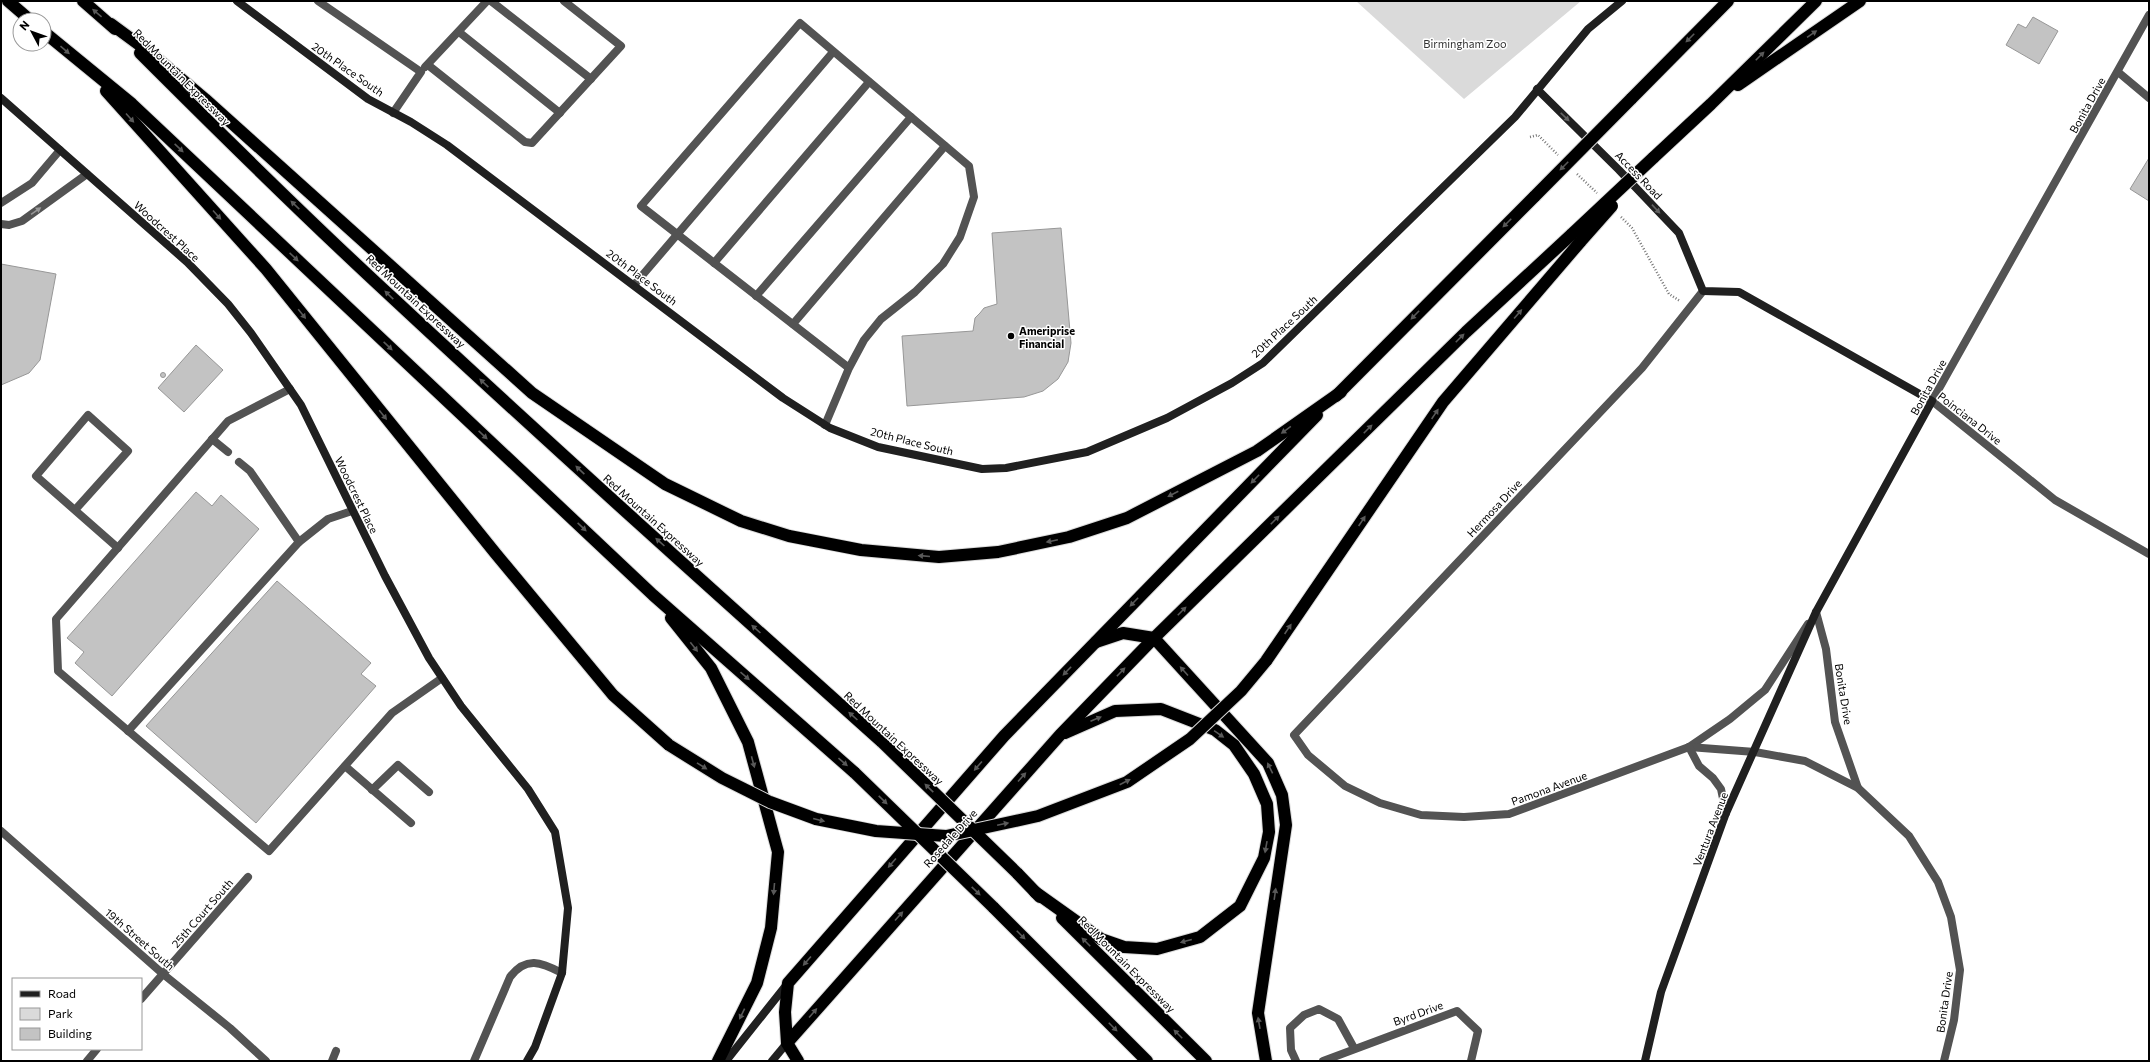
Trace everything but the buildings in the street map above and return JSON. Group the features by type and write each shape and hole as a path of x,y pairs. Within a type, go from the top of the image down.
{"highway":[{"path":"8,1 21,12"},
{"name":"Red Mountain Expressway","path":"83,1 111,24 242,155 394,300 614,502 882,742 1206,1061"},
{"path":"798,1061 787,1043 785,1012 788,982 1004,736 1727,1"},
{"path":"86,68 266,269 496,554 613,695 669,745 722,778 770,802 816,819 876,831 946,836 1038,816 1127,782 1190,739 1241,691 1266,661 1443,402 1577,238 1653,158 1711,104 1816,1"},
{"path":"1711,104 1860,1"},
{"path":"111,24 153,55 204,98 532,393 665,484 741,521 789,536 860,550 939,557 998,552 1069,537 1127,518 1257,451 1341,392"},
{"path":"52,39 132,104 653,595 855,773 994,907 1147,1061"},
{"name":"Rosedale Drive","path":"787,1043 1060,735 1154,638 1466,332 1577,238"},
{"path":"653,595 711,668 748,742 778,852 771,928 757,983 718,1061"},
{"path":"1094,643 1123,633 1154,638 1268,763 1282,795 1286,825 1258,1013 1266,1061"},
{"path":"1035,892 1101,939 1124,947 1157,949 1200,937 1240,906 1264,858 1269,832 1267,804 1254,774 1234,745 1214,730 1161,709 1115,711 1060,735"}],"street":[{"name":"20th Place South","path":"237,1 335,76 368,99 447,145 783,398 825,425 878,447 982,469 1006,468 1087,452 1167,418 1232,383 1263,363 1515,117 1588,29 1622,1"},
{"path":"318,1 421,72"},
{"path":"393,113 421,72 487,1"},
{"path":"491,1 591,79"},
{"path":"428,65 525,142 532,143 538,139 620,46 564,1"},
{"name":"Bonita Drive","path":"1858,788 1835,722 1826,649 1816,612 1932,401 2149,15"},
{"path":"825,425 849,368 864,340 881,319 915,292 943,264 960,237 974,197 969,166 800,23 641,206 849,368"},
{"path":"459,32 560,113"},
{"path":"634,286 833,52"},
{"path":"2118,72 2149,98"},
{"path":"714,263 869,82"},
{"name":"Access Road","path":"1537,89 1620,170 1679,233 1703,291"},
{"name":"Woodcrest Place","path":"1,98 187,262 228,304 301,406 384,576 429,658 492,747 528,789 555,832 568,908 562,973 536,1047"},
{"path":"756,296 911,117"},
{"path":"793,324 945,146"},
{"path":"1,203 32,183 60,150"},
{"path":"1,224 9,225 22,221 87,174"},
{"name":"Poinciana Drive","path":"1703,291 1739,292 1932,401 2055,500 2149,554"},
{"name":"Hermosa Drive","path":"1294,735 1642,368 1703,291"},
{"path":"290,389 228,422 56,619 58,671 269,851 392,713 442,678"},
{"path":"75,510 128,451 88,415 36,476 118,548"},
{"path":"212,439 228,452"},
{"path":"239,462 250,471 298,542"},
{"path":"128,731 298,542 328,519 352,511"},
{"name":"Pamona Avenue","path":"1294,735 1308,755 1345,786 1380,803 1421,815 1464,817 1509,814 1689,748 1730,719 1765,690 1816,612"},
{"name":"Ventura Avenue","path":"1645,1061 1661,992 1726,813 1755,752 1816,612"},
{"path":"1689,748 1699,766 1721,789 1726,813"},
{"name":"Pamona Avenue","path":"1689,748 1755,752"},
{"name":"Bonita Drive","path":"1755,752 1805,761 1858,788 1910,836 1938,882 1951,917 1960,970 1954,1020 1944,1061"},
{"path":"372,790 398,765 429,792"},
{"path":"345,766 411,823"},
{"name":"19th Street South","path":"1,832 163,974 230,1028 266,1061"},
{"name":"25th Court South","path":"142,998 248,877"},
{"path":"474,1061 510,977 517,967 528,962 550,967 562,973"},
{"path":"726,1061 788,982"},
{"path":"1296,1061 1291,1050 1290,1028 1304,1015 1318,1009 1338,1019 1354,1048"},
{"name":"Byrd Drive","path":"1323,1061 1354,1048 1457,1011 1478,1031 1471,1061"},
{"name":"Rosedale Drive","path":"772,1061 787,1043"},
{"path":"527,1061 536,1047"},
{"path":"531,1061 536,1047"},
{"path":"86,1061 96,1050"},
{"path":"332,1061 336,1051"}],"path":[{"path":"1530,137 1538,135 1560,157"},
{"path":"1572,168 1599,195"},
{"path":"1616,212 1632,228 1669,294 1690,308"}],"green space":[{"name":"Birmingham Zoo","path":"1356,1 1581,1 1464,99"}],"place":[{"name":"Ameriprise Financial","path":"1011,336"}]}
